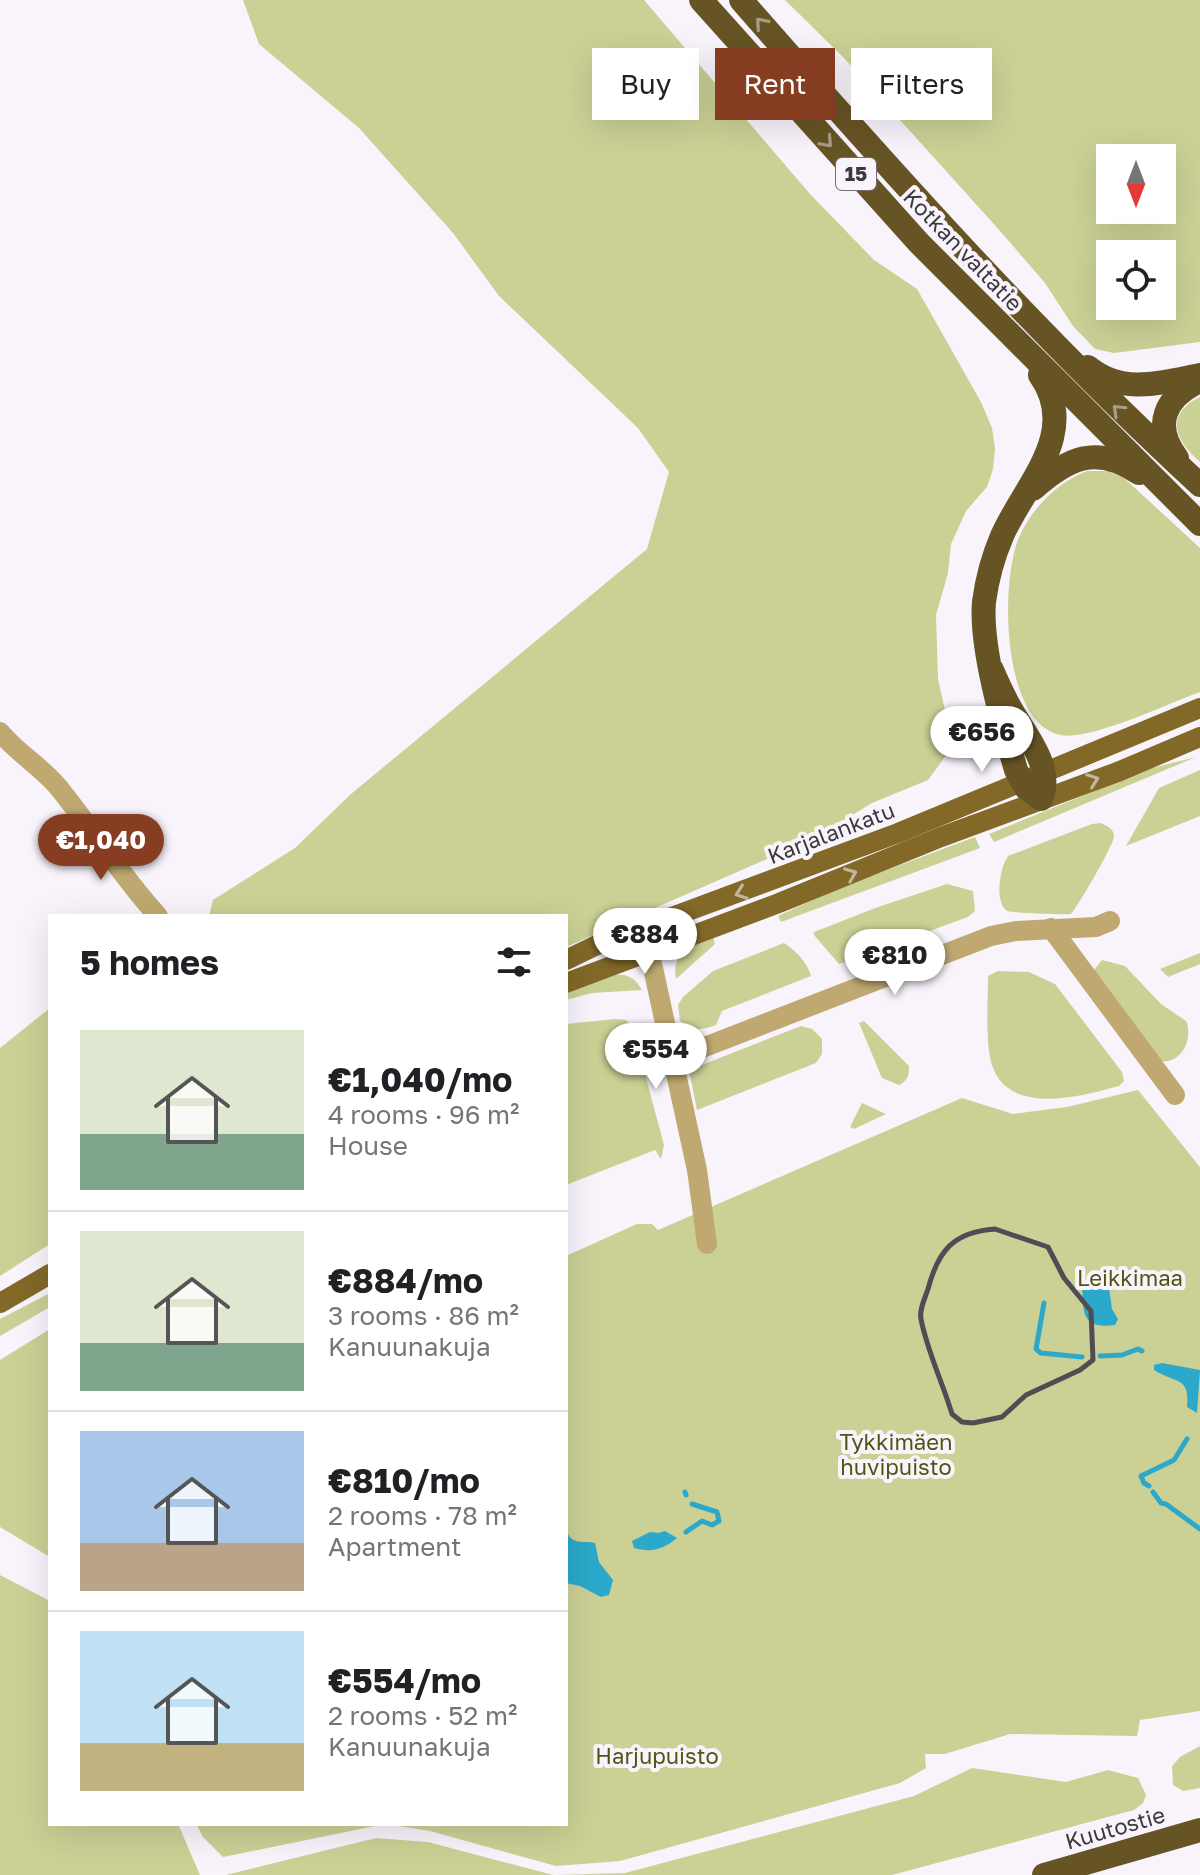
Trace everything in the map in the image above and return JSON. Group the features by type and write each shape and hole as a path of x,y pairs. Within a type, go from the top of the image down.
{"highway":[{"name":"Kotkan valtatie","path":"701,0 871,190 1193,518"},
{"name":"Kotkan valtatie","path":"741,0 928,210 1021,309 1124,415 1198,483"},
{"path":"1021,309 1102,378 1130,385 1148,385 1200,378"},
{"path":"992,670 1013,713 1034,746 1044,771 1045,790 1041,799 1021,781 1008,740 992,670 983,627 988,581 1001,537 1028,493 1053,435 1056,411 1046,383 1018,343"},
{"path":"1198,483 1171,450 1164,430 1168,407 1174,398 1200,378"},
{"path":"1028,493 1052,472 1067,464 1083,458 1111,458 1137,472 1193,518"},
{"name":"Kuutostie","path":"1044,1875 1200,1830"}],"main road":[{"name":"Karjalankatu","path":"568,959 794,873 1200,708"},
{"name":"Karjalankatu","path":"568,982 1120,771 1200,737"},
{"path":"0,1303 48,1275"}],"street":[{"path":"0,732 12,747 56,784 130,886 156,914"},
{"path":"671,1060 991,936 1016,931 1096,927 1110,921"},
{"path":"1051,928 1175,1095"},
{"path":"641,929 649,951 697,1170 707,1244"}],"green space":[{"path":"243,0 644,0 685,48 592,48 592,120 699,120 699,64 715,83 715,120 747,120 810,194 874,260 917,289 981,402 992,428 995,449 987,487 966,511 951,544 948,573 936,615 938,679 953,746 928,780 872,803 815,838 568,946 568,914 210,914 213,900 295,848 351,794 647,549 669,472 638,428 499,296 453,233 359,128 259,44"},
{"path":"785,0 1200,0 1200,342 1114,353 1095,349 1073,326 1045,283 900,120 992,120 992,48 851,48 851,66"},
{"path":"1200,397 1200,462 1180,437 1177,420 1188,404"},
{"path":"1087,471 1108,471 1123,477 1200,548 1200,692 1110,727 1061,735 1041,725 1026,706 1016,679 1010,648 1009,585 1019,537 1031,516 1056,489"},
{"path":"1196,757 994,842 989,834 1148,769"},
{"path":"1200,770 1200,816 1126,846 1159,788"},
{"path":"1101,823 1113,831 1114,836 1071,914 1011,912 1003,907 999,893 1008,856"},
{"path":"975,837 980,848 781,922 778,916 839,888"},
{"path":"947,884 973,891 975,911 968,917 839,964 814,935 814,932 878,907"},
{"path":"713,937 715,944 676,979 677,962 684,951"},
{"path":"784,943 800,957 811,976 722,1011 716,1025 701,1029 680,1021 678,1005 683,997 713,971"},
{"path":"1200,953 1200,964 1168,977 1160,969"},
{"path":"1102,960 1125,966 1161,1004 1186,1021 1187,1043 1179,1055 1158,1061 1094,970"},
{"path":"998,971 1029,972 1055,984 1122,1072 1124,1081 1119,1086 1061,1098 1022,1095 1006,1087 995,1073 988,1042 988,976"},
{"path":"615,975 631,978 642,990 592,993 568,999 568,991"},
{"path":"48,1010 48,1245 0,1276 0,1048"},
{"path":"615,1019 626,1020 632,1026 664,1145 661,1159 655,1150 568,1184 568,1024"},
{"path":"864,1021 909,1066 907,1077 899,1085 882,1078 859,1023"},
{"path":"801,1026 812,1029 822,1039 822,1054 816,1063 697,1110 689,1070"},
{"name":"Tykkimäen huvipuisto","path":"1138,1090 1200,1167 1200,1711 1140,1720 1137,1736 1010,1734 945,1754 925,1754 926,1768 900,1783 620,1861 556,1866 430,1831 398,1826 568,1826 568,1255 637,1224 652,1224 658,1230 962,1098 1013,1114 1067,1107"},
{"path":"862,1103 886,1114 854,1129 850,1127"},
{"path":"48,1294 48,1308 0,1336 0,1319"},
{"path":"48,1330 48,1556 0,1527 0,1360"},
{"path":"0,1575 48,1600 48,1826 179,1826 200,1875 0,1875"},
{"path":"1200,1746 1200,1788 1183,1791 1173,1785 1172,1766 1180,1757"},
{"path":"972,1768 1066,1782 1108,1770 1138,1778 1146,1795 1143,1803 1134,1810 892,1875 557,1875 625,1873 914,1796"},
{"path":"197,1826 375,1826 223,1857 203,1837"},
{"path":"376,1838 428,1842 553,1875 226,1875"}],"water":[{"path":"1096,1277 1109,1288 1112,1309 1118,1319 1115,1325 1094,1324 1085,1314 1081,1282"},
{"path":"1162,1363 1200,1370 1197,1413 1187,1407 1184,1385 1154,1370 1154,1365"},
{"path":"665,1531 677,1538 657,1549 634,1548 632,1541 650,1532"},
{"path":"568,1535 574,1540 595,1543 599,1562 613,1580 609,1595 601,1597 568,1583"}],"waterway":[{"path":"1044,1303 1036,1349 1041,1353 1082,1357"},
{"path":"1100,1356 1122,1355 1138,1349 1142,1351"},
{"path":"1149,1486 1141,1476 1174,1460 1187,1439"},
{"path":"1153,1492 1161,1503 1200,1529"},
{"path":"686,1532 702,1521 712,1525 719,1521 717,1512 692,1504"}],"railway":[{"path":"995,1229 1048,1247 1064,1278 1091,1311 1093,1360 1080,1370 1026,1395 1002,1417 962,1422 952,1414 927,1343 921,1312 937,1264 950,1246 968,1234 995,1229"}],"park label":[{"name":"Leikkimaa","path":"1130,1278"},
{"name":"Harjupuisto","path":"657,1756"}]}
